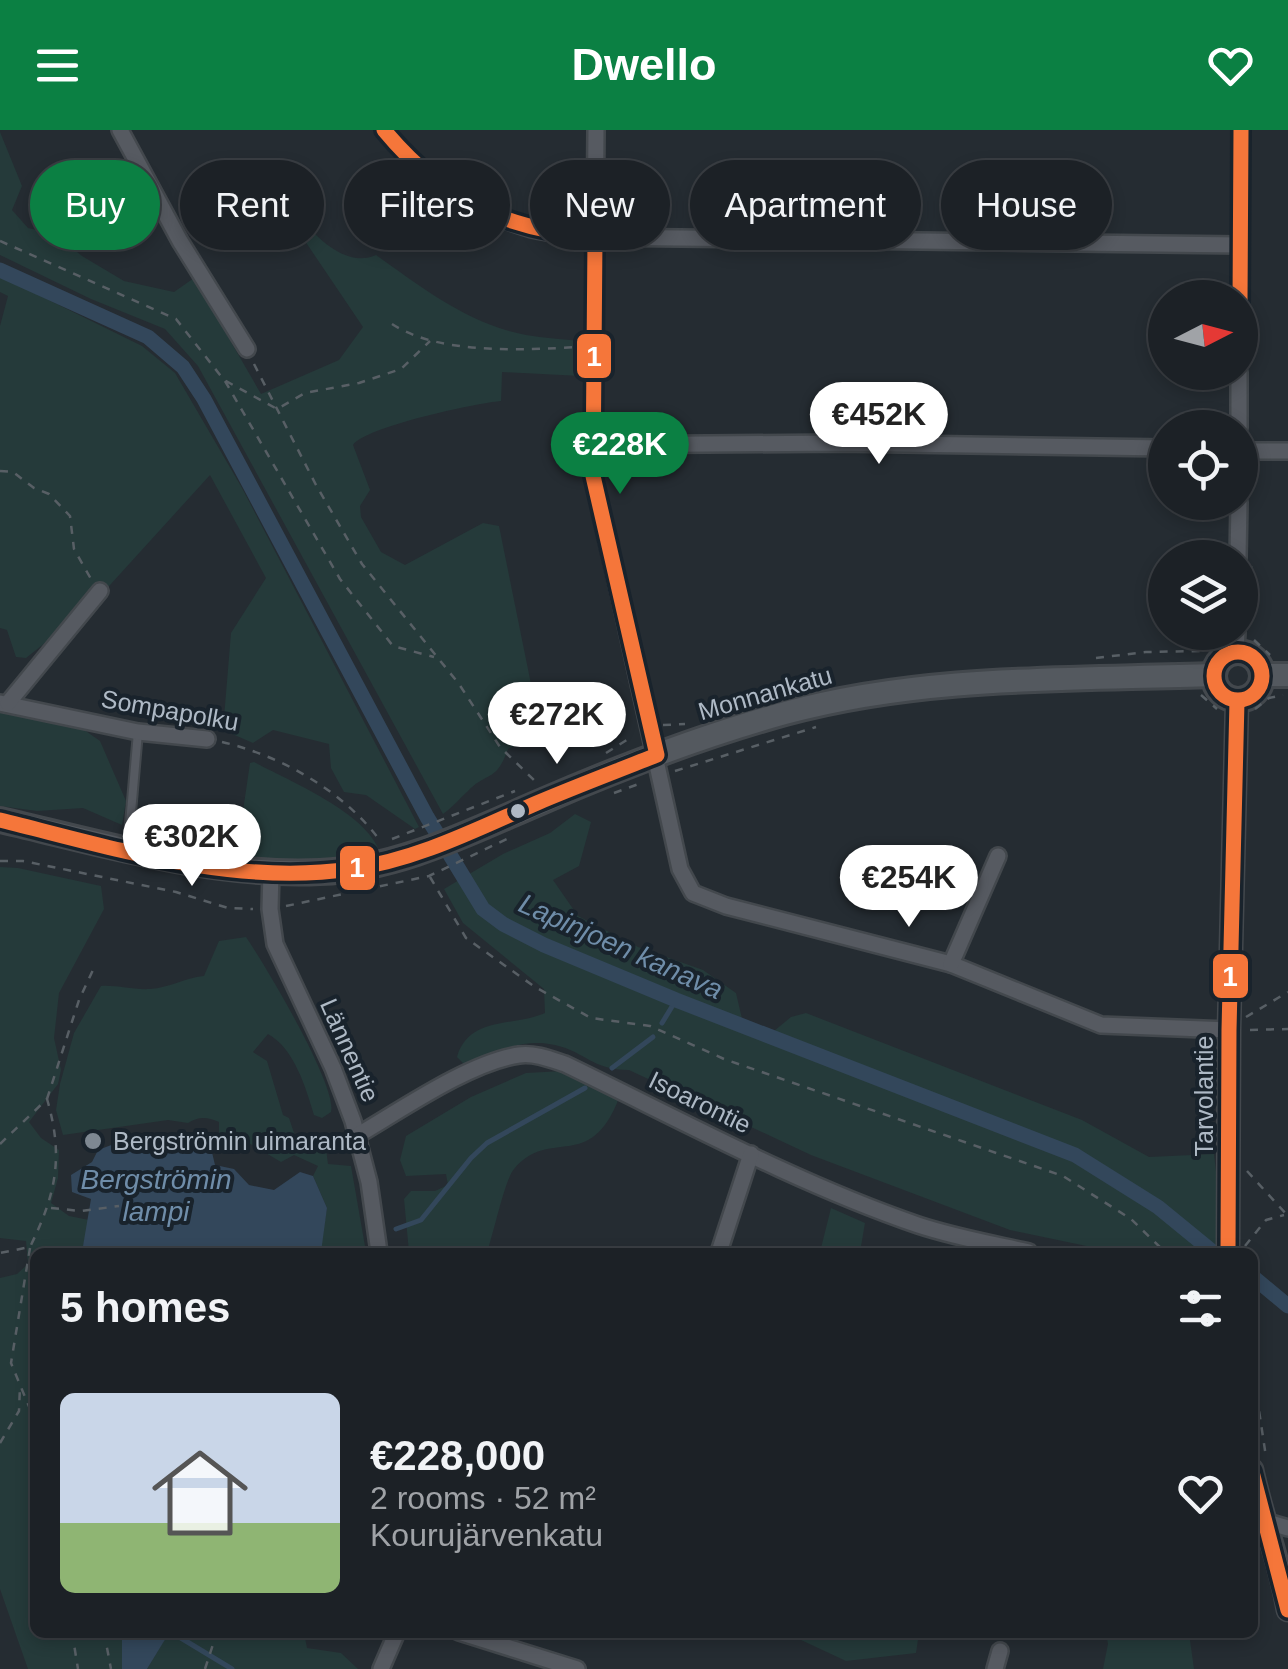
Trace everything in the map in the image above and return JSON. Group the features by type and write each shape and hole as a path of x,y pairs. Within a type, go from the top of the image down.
{"main road":[{"path":"1228,650 1214,675 1218,690 1236,707 1258,690 1262,675 1259,663 1245,650"},
{"path":"1262,675 1285,668"},
{"name":"Monnankatu","path":"0,820 192,863 271,872 353,869 427,838 484,839 784,713 853,697 964,683 1214,675"}],"street":[{"path":"120,130 172,228 247,350"},
{"path":"384,130 433,178 488,211 530,228"},
{"path":"596,130 596,160"},
{"path":"1240,280 1241,130"},
{"path":"670,238 1240,245"},
{"path":"595,250 596,494 680,869 694,894 726,906 950,964 1101,1025 1237,1024"},
{"path":"593,444 1148,448"},
{"path":"1258,451 1288,451"},
{"path":"4,703 100,592"},
{"name":"Sompapolku","path":"4,703 138,732 207,738"},
{"name":"Tarvolantie","path":"1234,1248 1236,707"},
{"path":"950,964 998,856"},
{"name":"Lännentie","path":"271,872 270,909 275,944 333,1068 358,1135 379,1248"},
{"name":"Isoarontie","path":"358,1135 494,1062 539,1056 564,1064 751,1154 923,1227 1013,1248"},
{"path":"720,1248 751,1154"},
{"path":"1260,1468 1264,1521 1277,1554 1288,1610"},
{"path":"1264,1521 1288,1528"},
{"path":"381,1669 394,1638"},
{"path":"507,1640 577,1669"},
{"path":"995,1669 1000,1651"}],"lane":[{"path":"128,850 138,732"}],"path":[{"path":"0,242 176,319 224,380 340,578 393,646 437,658"},
{"path":"392,324 409,336 430,341 522,350 594,346"},
{"path":"277,409 305,393 359,383 401,369 430,341"},
{"path":"247,350 362,564 459,684 500,747 537,783"},
{"path":"224,380 277,409"},
{"path":"0,471 14,472 34,488 50,494 70,516 74,549 100,592"},
{"path":"1258,644 1285,668"},
{"path":"1085,659 1204,650"},
{"path":"1193,694 1204,696 1219,713 1236,707 1252,713 1269,698 1288,695"},
{"path":"658,766 826,723"},
{"path":"606,754 650,726 686,724"},
{"name":"Sompapolku","path":"207,738 242,747 284,766 348,802 382,843 427,838"},
{"path":"427,838 466,808 519,790"},
{"path":"448,869 484,839"},
{"path":"429,876 466,938 535,987 591,1018 650,1026 724,1059 1063,1176 1131,1220 1161,1248"},
{"path":"0,1144 48,1099 79,1000 93,970"},
{"path":"1237,1024 1288,992"},
{"path":"1237,1024 1288,1030"},
{"path":"30,1409 11,1363 30,1247 49,1208 57,1166 56,1130 48,1099"},
{"path":"1236,1248 1266,1220 1287,1215 1244,1168"},
{"path":"49,1208 81,1211 119,1206"},
{"path":"0,1253 30,1247"},
{"path":"0,1444 19,1411 20,1384"},
{"path":"1258,1442 1260,1468"},
{"path":"73,1638 78,1669"},
{"path":"105,1638 111,1669"},
{"path":"204,1669 215,1638"}],"green space":[{"path":"0,132 22,186 12,210 30,228 30,250 75,250 124,281 174,292 194,278 261,394 339,360 363,327 311,250 324,250 324,242 359,258 376,255 447,303 485,323 526,335 581,341 581,376 502,372 501,401 399,424 353,445 370,490 360,506 361,517 381,552 405,565 483,523 499,526 531,684 554,739 526,741 508,749 495,772 443,814 198,366 165,329 0,255"},
{"path":"0,276 142,346 175,373 242,488 419,827 415,829 366,795 344,792 331,768 329,744 273,730 253,743 223,730 231,633 266,578 210,475 90,607 26,658 16,657 7,630 0,628 0,326 8,296 0,292"},
{"path":"16,710 80,727 100,741 126,801 122,825 83,808 37,811 0,806 0,711"},
{"path":"250,763 344,812 373,838 380,853 303,862 228,858 138,842 135,827 238,845"},
{"path":"575,814 591,822 579,866 553,880 578,916 638,947 703,970 736,993 743,1023 768,1036 791,1017 806,1013 1082,1120 1149,1157 1214,1154 1225,1248 1096,1248 1010,1230 811,1155 629,1070 606,1067 555,1045 519,1045 464,1064 457,1057 471,1035 493,1025 545,1013 544,989 463,923 444,889 503,854 550,833"},
{"path":"0,867 101,886 104,909 59,993 54,1038 61,1070 58,1084 29,1122 41,1138 59,1150 58,1178 51,1203 69,1216 89,1220 83,1248 30,1248 30,1638 122,1638 122,1669 28,1669 0,1589 0,1278 17,1274 28,1264 26,1241 0,1238"},
{"path":"246,937 312,1052 330,1098 331,1112 322,1118 314,1115 298,1070 277,1040 268,1034 253,1052 267,1061 283,1115 289,1118 295,1136 324,1133 328,1164 351,1166 365,1248 320,1248 327,1208 313,1176 318,1166 294,1155 281,1162 247,1142 227,1143 215,1120 168,1120 63,1135 56,1110 60,1084 74,1033 101,986 150,989 204,976 219,941"},
{"path":"563,1071 619,1098 608,1121 595,1135 583,1143 542,1150 514,1169 488,1248 409,1248 404,1199 411,1191 435,1191 448,1185 446,1174 406,1176 400,1160 406,1136 471,1097 526,1073"},
{"path":"831,1208 865,1223 861,1248 821,1248"},
{"path":"165,1638 305,1638 307,1648 341,1653 358,1669 147,1669"},
{"path":"797,1638 918,1638 916,1653 846,1661"},
{"path":"1107,1638 1190,1638 1194,1669 1103,1669"}],"water":[{"name":"Bergströmin lampi","path":"190,1136 210,1144 215,1165 234,1169 249,1185 274,1190 300,1172 313,1176 327,1208 322,1248 83,1248 91,1199 72,1192 71,1175 92,1162 98,1150 130,1138"},
{"path":"122,1638 166,1638 147,1669 122,1669"}],"waterway":[{"name":"Lapinjoen kanava","path":"0,270 148,337 183,367 204,399 427,817 483,909 544,945 676,1000 1075,1155 1158,1207 1208,1248"},
{"path":"662,1023 676,1000"},
{"path":"612,1068 653,1037"},
{"path":"396,1229 421,1220 487,1143 585,1088"},
{"name":"Lapinjoen kanava","path":"1258,1281 1288,1306"},
{"path":"181,1638 232,1669"}],"transit line":[{"name":"1","path":"0,820 130,852 218,868 306,873 351,869 399,859 446,842 657,755 593,476 595,237 532,227 477,207 429,176 384,130"},
{"name":"1","path":"1240,280 1241,130"},
{"name":"1","path":"1238,652 1255,659 1262,676 1255,693 1238,700 1221,693 1214,676 1221,659 1238,652"},
{"name":"1","path":"1228,1248 1237,701"},
{"name":"1","path":"1258,1495 1288,1610"}],"place":[{"name":"Bergströmin uimaranta","path":"93,1141"}]}
